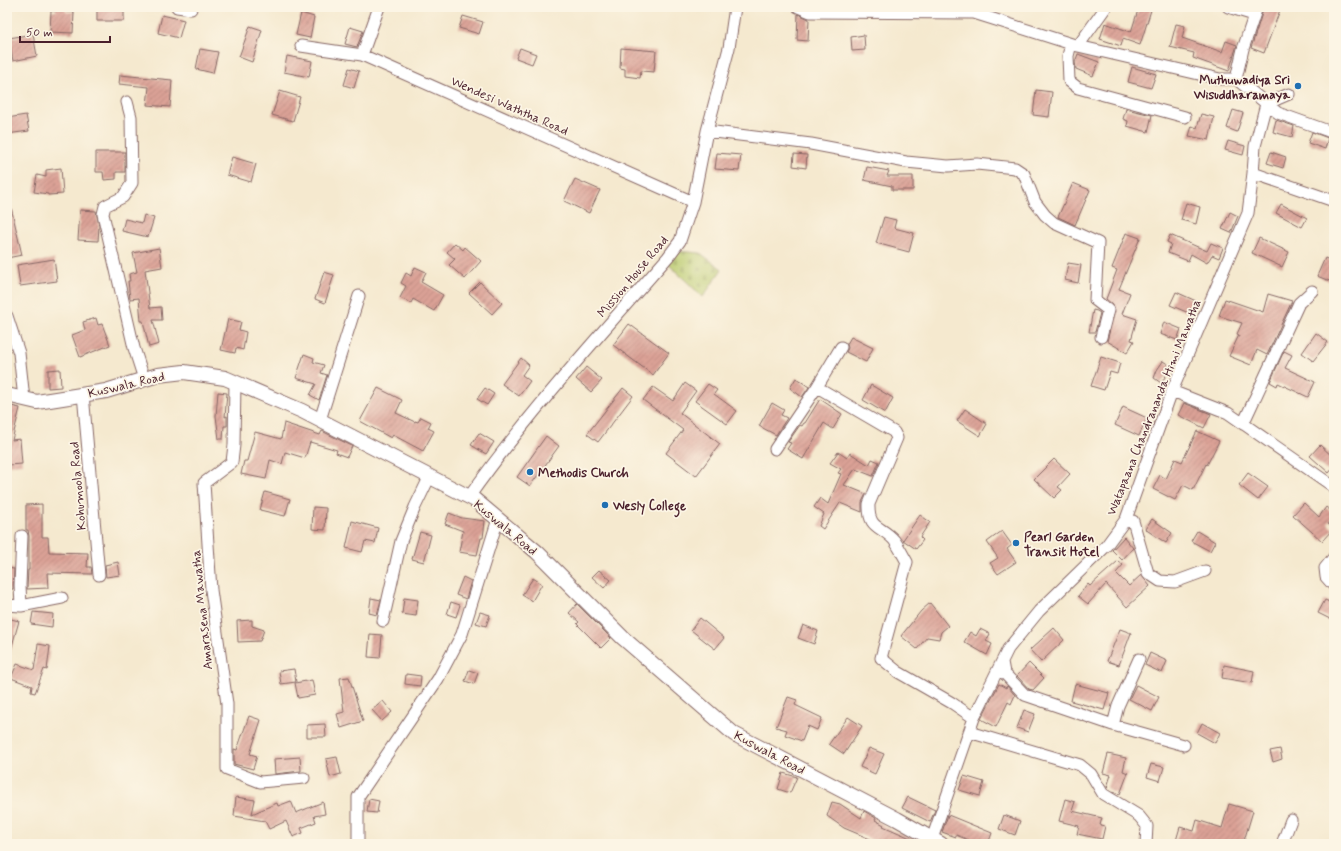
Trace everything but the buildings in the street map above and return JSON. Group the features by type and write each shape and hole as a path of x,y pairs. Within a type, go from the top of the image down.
{"street":[{"path":"177,7 191,9"},
{"path":"362,55 379,7"},
{"name":"Mission House Road","path":"469,497 488,469 556,385 668,258 680,241 693,202 707,131 729,48 735,7"},
{"path":"798,7 810,12 974,13 1075,45 1220,79 1236,79 1278,113 1334,133"},
{"path":"1106,7 1075,45 1068,56 1069,81 1078,88 1185,117"},
{"path":"1228,7 1255,11 1243,49 1236,79"},
{"name":"Wendesi Waththa Road","path":"301,46 362,55 693,202"},
{"path":"1266,104 1289,94"},
{"path":"127,102 131,117 132,183 123,197 105,206 103,214 134,348 144,379"},
{"name":"Watapaana Chandrananda Himi Mawatha","path":"938,843 974,718 1008,649 1039,611 1106,546 1126,519 1172,391 1248,213 1254,173 1255,146 1266,104"},
{"path":"707,131 811,144 906,162 948,166 977,164 1015,168 1024,174 1035,202 1045,216 1054,223 1098,243 1095,300 1108,310 1101,337"},
{"path":"1254,173 1334,200"},
{"path":"1243,424 1299,303 1312,291"},
{"path":"320,420 359,296"},
{"path":"7,316 18,353 24,399"},
{"path":"775,448 817,387 841,347"},
{"name":"Kuswala Road","path":"7,395 37,402 106,391 158,375 184,372 225,378 302,411 475,500 537,552 623,638 734,734 897,819 938,843"},
{"name":"Amarasena Mawatha","path":"235,382 234,445 232,462 204,483 211,590 227,704 227,769 260,782 304,778"},
{"path":"817,387 894,432 898,438 869,504 869,515 874,524 894,540 906,562 881,658 898,672 952,703 974,718"},
{"path":"1172,391 1228,414 1334,487"},
{"name":"Kohumoola Road","path":"83,394 100,575"},
{"path":"383,621 401,541 414,507 430,476"},
{"path":"358,844 358,797 438,679 462,634 498,519"},
{"path":"1126,519 1133,521 1148,573 1160,581 1175,582 1205,571"},
{"path":"21,606 20,585 22,536"},
{"path":"1334,557 1325,568 1326,577 1334,586"},
{"path":"7,605 21,606 62,598"},
{"path":"1113,725 1118,706 1139,659"},
{"path":"1002,662 1004,673 1025,695 1113,725 1184,745"},
{"path":"969,732 1080,765 1091,774 1104,794 1139,816 1147,826 1146,844"},
{"path":"1282,844 1291,820"}],"green space":[{"path":"677,251 700,253 722,269 703,297 667,263"}],"place":[{"name":"Muthuwadiya Sri Wisuddharamaya","path":"1298,86"},
{"name":"Methodis Church","path":"530,472"},
{"name":"Wesly College","path":"605,505"},
{"name":"Pearl Garden Transit Hotel","path":"1016,543"}]}
